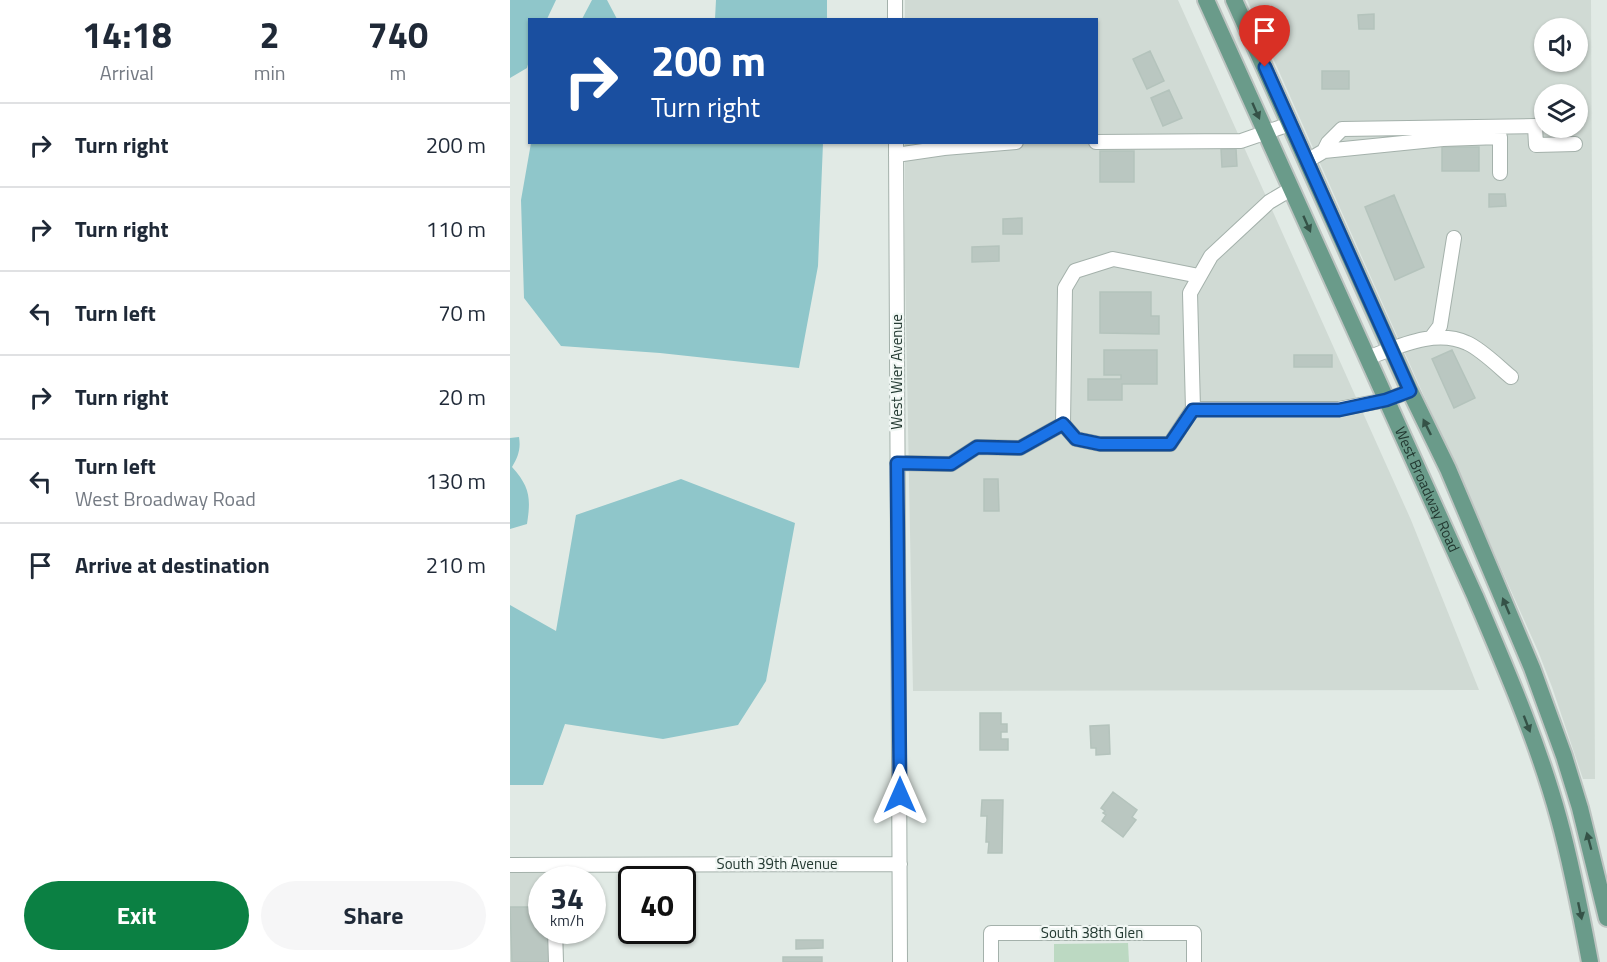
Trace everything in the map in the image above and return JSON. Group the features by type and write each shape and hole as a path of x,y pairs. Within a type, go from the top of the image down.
{"main road":[{"name":"West Broadway Road","path":"1206,0 1506,669 1559,819 1590,962"},
{"name":"West Broadway Road","path":"1234,0 1410,391 1448,469 1528,660 1564,756 1577,798 1607,918"},
{"path":"1506,669 1528,660"}],"street":[{"path":"895,0 896,18"},
{"path":"1098,142 1241,141 1290,124"},
{"path":"1324,152 1328,142 1342,129 1535,126 1536,145 1575,144"},
{"path":"1307,160 1324,152 1443,139 1500,137 1500,173"},
{"path":"896,149 992,144"},
{"name":"West Wier Avenue","path":"896,149 900,962"},
{"path":"1199,276 1113,259 1075,271 1065,288 1063,424 1076,439 1100,444 1170,444 1193,410 1190,292 1211,256 1269,202 1291,189"},
{"path":"1431,338 1440,326 1454,238"},
{"path":"1367,358 1431,338 1450,337 1469,343 1512,377"},
{"path":"1193,410 1339,410 1386,400 1410,391"},
{"path":"897,463 951,464 977,447 1020,448 1063,424"},
{"name":"South 39th Avenue","path":"606,871 900,864"},
{"name":"South 39th Avenue","path":"510,865 528,868"},
{"name":"South 38th Glen","path":"991,962 991,933 1194,933 1194,962"},
{"path":"555,944 556,962"}],"shaded area":[{"path":"905,0 1178,0 1411,520 1479,690 913,691 905,144 1098,144 1098,18 905,18"},
{"path":"1247,0 1591,0 1595,779 1583,779 1538,651"},
{"path":"510,872 528,872 528,944 563,944 564,962 510,962"}],"green space":[{"path":"1128,943 1129,962 1054,962 1054,944"}],"water":[{"path":"510,0 556,0 547,18 528,18 527,68 510,78"},
{"path":"592,0 607,0 616,18 583,18"},
{"path":"716,0 827,0 827,18 715,18"},
{"path":"531,144 823,144 818,266 799,368 660,353 561,346 524,298 521,200"},
{"path":"519,437 520,445 512,467 528,493 528,515 527,524 510,529 510,438"},
{"path":"681,479 795,523 766,681 738,725 663,739 565,724 543,785 510,785 510,605 556,631 576,515"}],"building":[{"path":"1374,14 1374,29 1359,29 1358,15"},
{"path":"1150,51 1164,81 1147,89 1133,59"},
{"path":"1322,71 1349,71 1349,89 1322,89"},
{"path":"1169,90 1182,118 1163,126 1151,98"},
{"path":"1442,147 1479,147 1479,171 1442,171"},
{"path":"1221,149 1236,149 1237,166 1222,167"},
{"path":"1100,151 1134,151 1134,182 1100,182"},
{"path":"1489,194 1505,194 1506,206 1489,207"},
{"path":"1394,195 1424,267 1395,280 1365,207"},
{"path":"1022,218 1022,234 1003,234 1003,219"},
{"path":"999,246 999,261 972,262 972,247"},
{"path":"1100,292 1151,292 1151,316 1159,316 1159,334 1100,333"},
{"path":"1104,350 1157,350 1157,384 1122,384 1122,400 1088,400 1088,379 1121,379 1121,375 1104,375"},
{"path":"1452,350 1475,398 1454,408 1432,359"},
{"path":"1294,355 1332,355 1332,367 1294,367"},
{"path":"984,479 998,479 999,511 984,511"},
{"path":"980,713 1001,713 1001,724 1007,724 1007,732 1001,732 1001,739 1008,739 1008,750 980,750"},
{"path":"1109,725 1110,754 1096,755 1096,748 1091,748 1090,726"},
{"path":"1113,792 1137,810 1132,817 1136,820 1123,837 1102,821 1106,815 1101,808"},
{"path":"982,800 1003,800 1002,853 988,853 987,816 981,816"},
{"path":"510,907 528,907 528,944 550,944 550,962 512,962"},
{"path":"796,940 823,940 823,948 796,949"},
{"path":"783,957 822,957 822,962 783,962"}],"route":[{"path":"900,795 897,463 951,464 977,447 1020,448 1063,424 1076,439 1100,444 1170,444 1193,410 1339,410 1386,400 1410,391 1265,67"}]}
